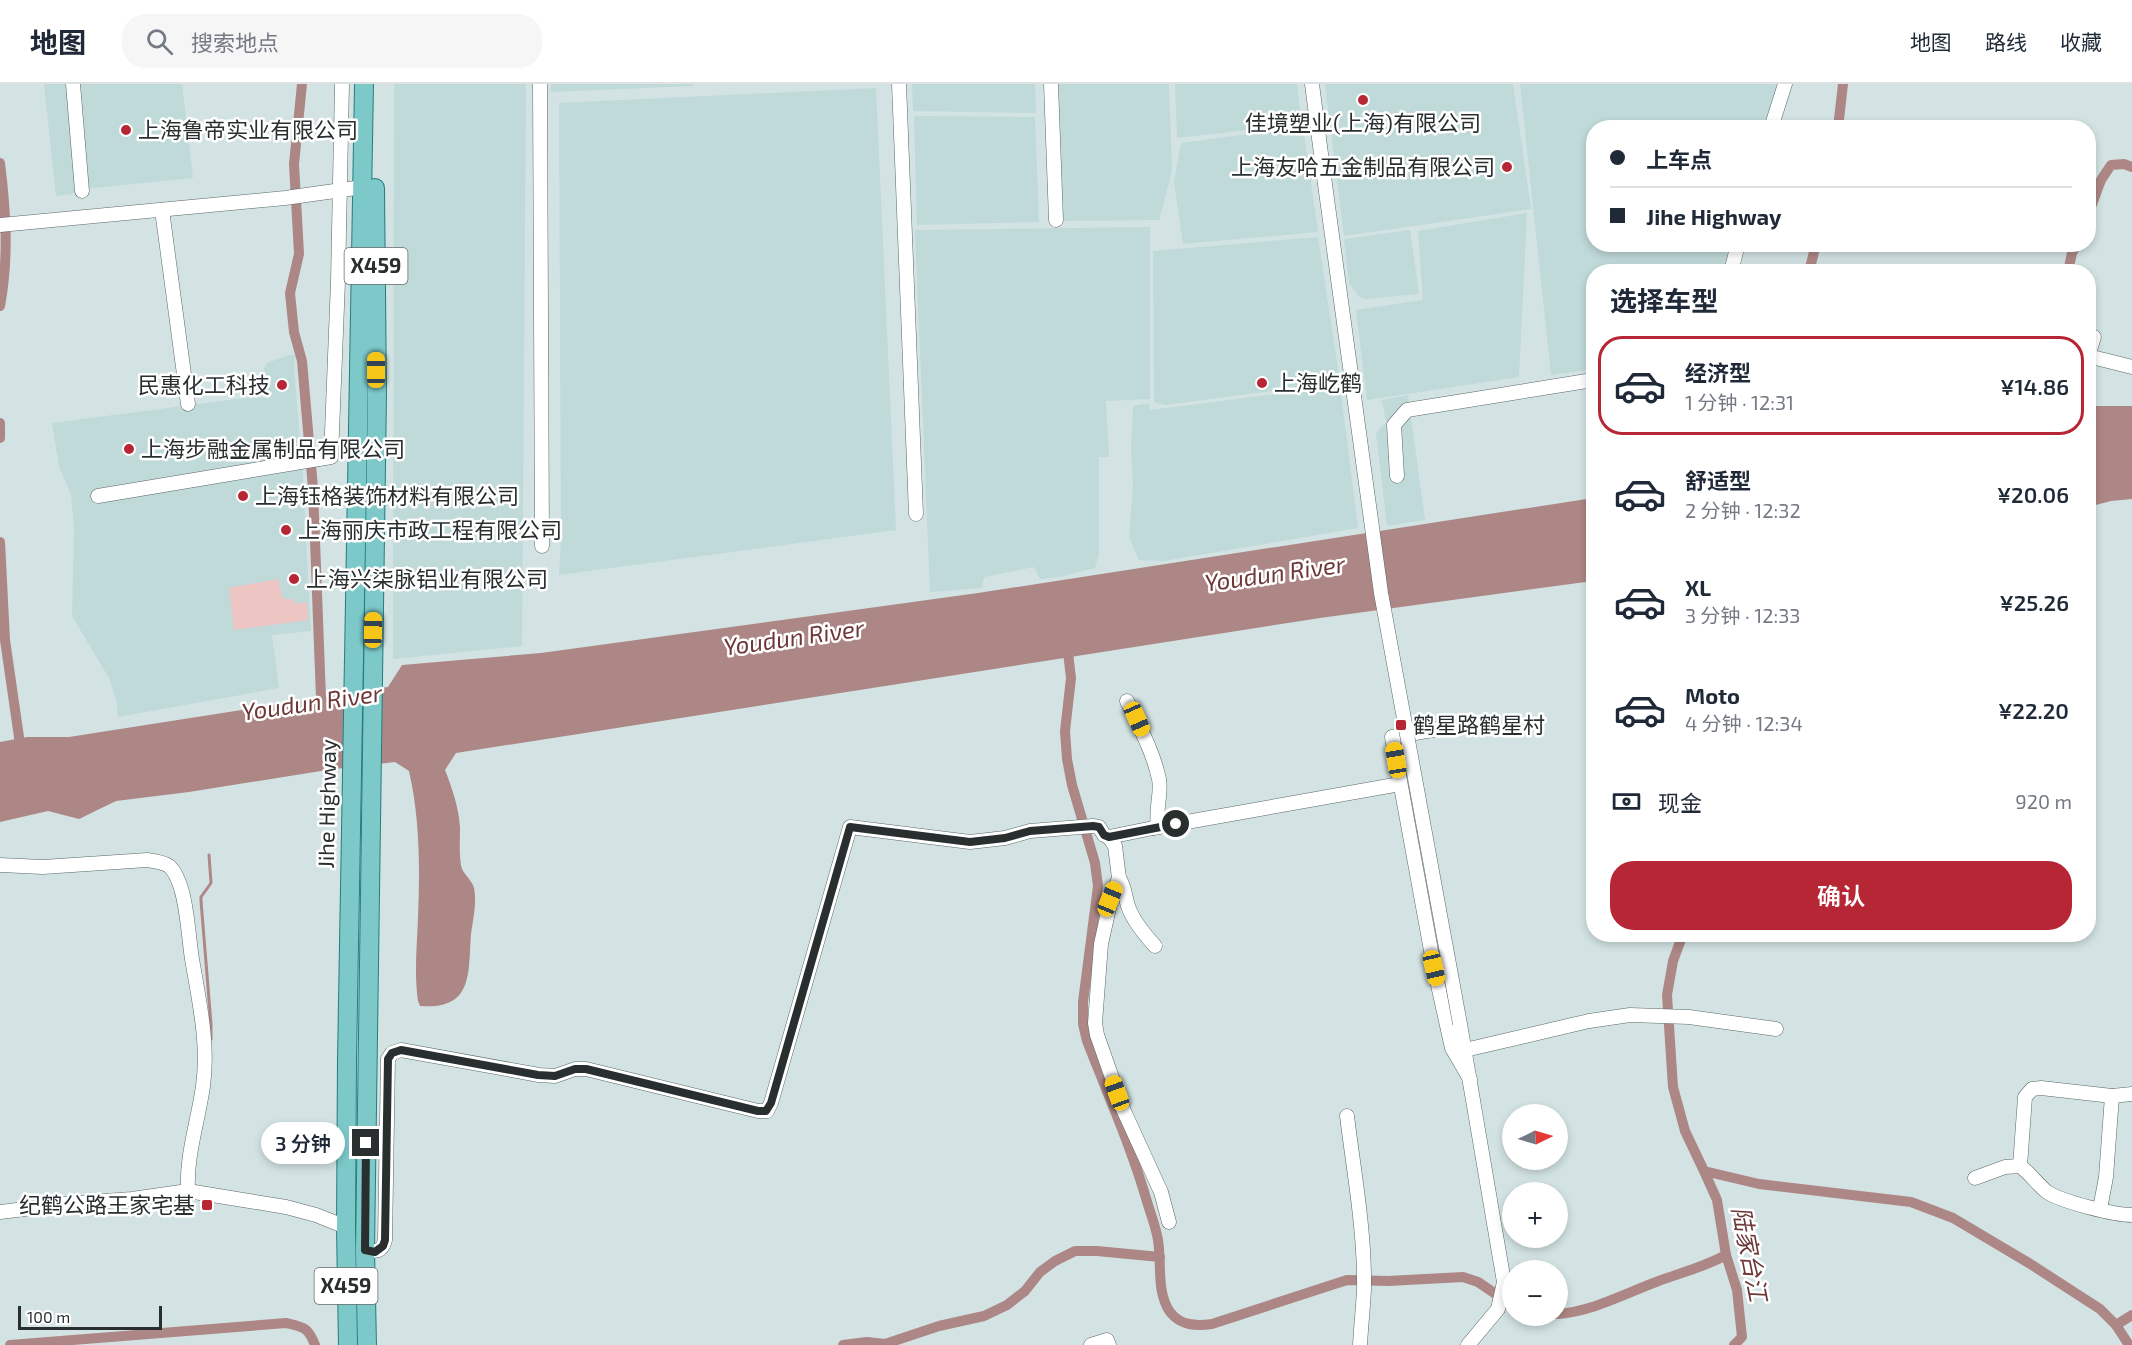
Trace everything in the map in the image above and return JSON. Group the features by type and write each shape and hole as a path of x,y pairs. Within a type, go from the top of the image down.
{"main road":[{"name":"Jihe Highway","path":"364,84 369,139 365,1250 368,1345"},
{"name":"Jihe Highway","path":"348,1345 347,1060 368,393 363,187 375,84"}],"street":[{"path":"73,84 82,191"},
{"path":"98,496 331,457 342,84"},
{"path":"540,84 542,546"},
{"path":"898,84 916,514"},
{"path":"1051,84 1056,220"},
{"path":"1312,84 1381,593 1502,1260 1504,1290 1498,1310 1468,1345"},
{"path":"1774,120 1785,84"},
{"path":"0,225 285,198 363,187"},
{"path":"162,210 188,404"},
{"path":"2096,358 2132,367"},
{"path":"1397,476 1394,425 1407,410 1586,381"},
{"path":"1127,701 1143,733 1159,780 1156,816 1158,825 1153,828"},
{"path":"1438,729 1392,737 1434,968 1452,1048 1470,1079"},
{"path":"1109,837 1400,784"},
{"path":"365,1250 375,1252 380,1250 385,1240 388,1059 392,1053 401,1050 538,1075 555,1076 575,1069 586,1069 758,1111 766,1111 771,1103 850,827 970,842 1005,838 1030,831 1099,827 1114,846 1119,879 1122,882 1129,909 1155,946"},
{"path":"0,865 43,867 147,860 161,862 168,866 174,874 186,909 204,1038 203,1085 188,1160 188,1191"},
{"path":"1119,879 1110,899 1101,944 1095,1023 1097,1035 1123,1109 1161,1192 1169,1222"},
{"path":"1465,1050 1589,1021 1630,1015 1689,1017 1776,1029"},
{"path":"2020,1166 2025,1097 2032,1089 2112,1096 2132,1094"},
{"path":"2100,1209 2106,1177 2112,1096"},
{"path":"1347,1116 1363,1270 1360,1345"},
{"path":"1975,1178 2005,1167 2020,1166 2039,1185 2056,1196 2112,1214 2132,1215"},
{"path":"0,1212 188,1191 286,1206 346,1227"},
{"path":"1091,1345 1107,1340 1109,1345"}],"shaded area":[{"path":"44,84 71,84 79,193 56,196"},
{"path":"76,84 182,84 193,178 84,189"},
{"path":"394,84 526,84 522,646 393,659"},
{"path":"551,84 693,84 693,86 551,92"},
{"path":"912,84 1035,84 1036,113 913,111"},
{"path":"1058,84 1169,84 1172,171 1159,220 1063,221"},
{"path":"1175,84 1297,84 1302,124 1177,138"},
{"path":"1325,84 1513,84 1531,209 1344,236"},
{"path":"1520,84 1780,84 1769,120 1586,120 1586,252 1732,252 1728,264 1586,264 1586,370 1551,375"},
{"path":"876,88 896,530 559,575 561,538 559,103"},
{"path":"914,116 1035,117 1039,222 917,225"},
{"path":"1303,127 1318,232 1183,244 1174,182 1181,143"},
{"path":"1527,213 1519,377 1367,400 1356,310 1423,300 1418,231"},
{"path":"1150,227 1150,399 1106,401 1109,457 1099,457 1099,553 1095,568 1060,577 1040,579 1034,567 984,577 982,588 930,592 915,230"},
{"path":"1410,230 1419,294 1366,299 1359,297 1349,283 1344,239"},
{"path":"1318,237 1340,382 1165,405 1154,402 1153,251"},
{"path":"295,355 311,631 272,635 279,688 118,717 116,699 109,678 72,616 74,529 71,494 59,467 52,423 253,397 266,398 264,368 267,363"},
{"path":"1340,386 1358,528 1164,561 1139,560 1129,537 1133,487 1131,446 1133,406 1149,403 1150,410"},
{"path":"1408,395 1425,520 1387,526 1376,433 1386,422 1382,400"},
{"path":"278,579 283,599 294,599 295,604 307,602 308,620 234,630 229,588"}],"water":[{"path":"2096,406 2132,406 2132,499 2096,505"},
{"name":"Youdun River","path":"1586,499 1586,582 1320,618 456,753 445,770 458,813 461,865 473,885 475,905 465,986 450,1002 438,1006 420,1006 418,1001 416,970 419,881 417,826 409,771 395,762 116,801 79,819 48,811 0,822 0,742 27,737 69,737 388,687 402,665 541,653 978,593"}],"waterway":[{"name":"Youdun River","path":"302,84 294,164 299,254 290,293 294,332 302,361 313,488 321,698"},
{"path":"1839,120 1843,84"},
{"path":"0,163 6,234 5,270 0,306"},
{"path":"2096,193 2101,180 2111,165 2124,164 2132,167"},
{"path":"1811,264 1814,252"},
{"path":"2070,264 2073,252"},
{"path":"0,423 0,438"},
{"path":"0,542 5,640 21,751"},
{"path":"1067,644 1071,678 1065,731 1067,759 1072,785 1095,863 1098,886 1083,1002 1083,1024 1087,1041 1127,1143 1154,1223 1159,1249 1161,1287 1170,1312 1174,1317 1189,1324 1212,1324 1347,1280 1388,1281 1463,1277 1478,1282 1502,1298"},
{"path":"209,855 211,883 201,897 201,901 211,1039"},
{"path":"1680,942 1673,961 1667,995 1673,1087 1685,1131 1704,1171 1759,1184 1911,1202 1953,1218 2100,1309 2116,1325 2129,1345"},
{"name":"陆家台江","path":"1704,1171 1717,1200 1726,1255 1737,1290 1742,1337 1734,1345"},
{"path":"843,1345 867,1342 885,1344 939,1326 984,1316 1007,1305 1025,1291 1040,1272 1075,1251 1160,1257"},
{"path":"1568,1313 1607,1302 1726,1255"},
{"path":"2116,1325 2132,1315"},
{"path":"10,1345 286,1323 305,1329 315,1345"}],"place":[{"name":"佳境塑业(上海)有限公司","path":"1363,100"},
{"name":"上海鲁帝实业有限公司","path":"126,130"},
{"name":"上海友哈五金制品有限公司","path":"1507,167"},
{"name":"上海屹鹤","path":"1262,383"},
{"name":"民惠化工科技","path":"282,385"},
{"name":"上海步融金属制品有限公司","path":"129,449"},
{"name":"上海钰格装饰材料有限公司","path":"243,496"},
{"name":"上海丽庆市政工程有限公司","path":"286,530"},
{"name":"上海兴柒脉铝业有限公司","path":"294,579"},
{"name":"鹤星路鹤星村","path":"1401,725"},
{"name":"纪鹤公路王家宅基","path":"207,1205"}],"route":[{"path":"366,1143 365,1250 375,1252 380,1250 385,1240 388,1059 392,1053 401,1050 538,1075 555,1076 575,1069 586,1069 758,1111 766,1111 771,1103 850,827 970,842 1005,838 1030,831 1093,826 1099,827 1104,835 1109,837 1176,824"}]}
